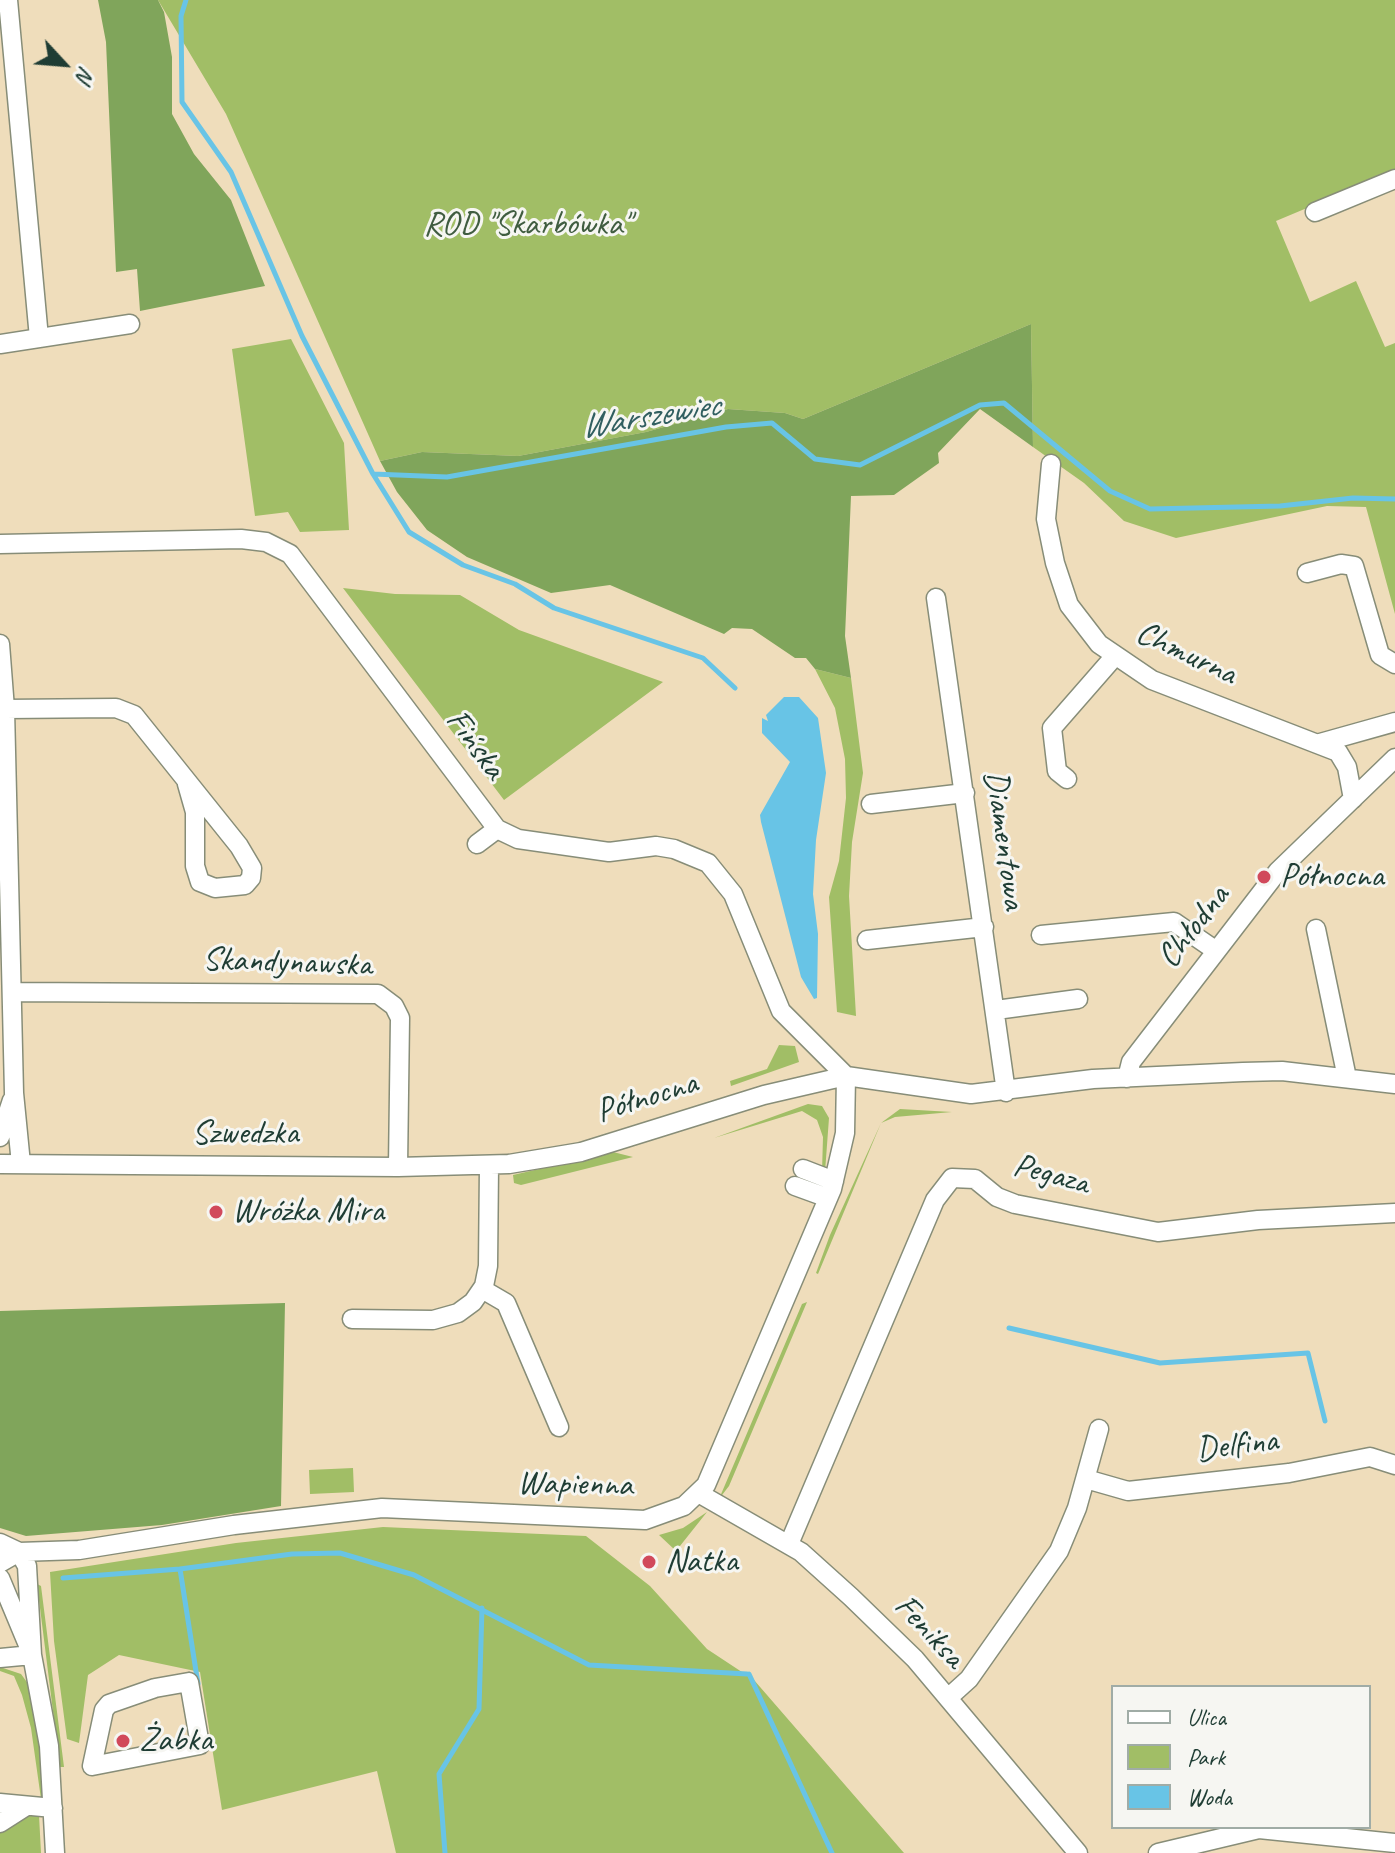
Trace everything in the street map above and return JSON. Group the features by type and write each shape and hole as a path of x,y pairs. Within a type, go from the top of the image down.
{"street":[{"path":"8,0 9,113 39,338"},
{"path":"1315,212 1395,179"},
{"path":"0,344 130,324"},
{"name":"Chmurna","path":"1051,464 1046,519 1064,592 1083,624 1114,657 1164,685 1320,743 1344,759 1353,799"},
{"name":"Fińska","path":"0,544 241,539 266,542 290,554 497,829 518,839 609,852 656,846 674,849 708,863 733,894 781,1011 846,1076"},
{"path":"1307,573 1341,564 1354,566 1380,655 1395,664"},
{"name":"Diamentowa","path":"936,598 1006,1092"},
{"path":"0,644 5,709 14,1093 21,1164"},
{"path":"1067,779 1057,771 1052,728 1062,712 1114,657"},
{"path":"5,709 89,707 127,710 147,728 187,784 247,858 251,878 245,885 224,889 200,882 195,866 195,812 187,784"},
{"path":"1320,743 1395,722"},
{"name":"Chłodna","path":"1127,1078 1131,1062 1278,871 1395,758"},
{"path":"871,804 965,793"},
{"path":"477,844 497,829"},
{"path":"1041,935 1174,922 1215,950"},
{"path":"867,940 984,927"},
{"path":"1316,929 1347,1078"},
{"name":"Skandynawska","path":"13,992 378,994 394,1006 400,1018 398,1167"},
{"path":"996,1010 1078,999"},
{"name":"Północna","path":"489,1166 581,1152 764,1095 846,1076 938,1092 1006,1092 1093,1079 1282,1071 1395,1084"},
{"path":"700,1494 749,1387 831,1190 845,1133 846,1076"},
{"path":"0,1137 14,1093"},
{"name":"Szwedzka","path":"0,1164 489,1166"},
{"path":"352,1319 447,1317 466,1308 482,1289 488,1266 489,1166"},
{"path":"799,1177 831,1190"},
{"name":"Pegaza","path":"789,1544 935,1200 952,1178 975,1179 997,1197 1015,1204 1158,1232 1258,1220 1395,1213"},
{"path":"482,1289 506,1303 559,1427"},
{"path":"948,1698 969,1679 1052,1562 1067,1533 1099,1429"},
{"name":"Delfina","path":"1086,1479 1128,1491 1289,1473 1370,1457 1395,1465"},
{"name":"Wapienna","path":"0,1563 19,1552 79,1550 379,1500 645,1520 674,1512 700,1494"},
{"name":"Feniksa","path":"700,1494 789,1544 889,1634 948,1698 1078,1853"},
{"path":"0,1543 19,1552 27,1566 32,1655 49,1746 55,1853"},
{"path":"0,1578 32,1655"},
{"path":"0,1658 32,1655"},
{"path":"189,1682 200,1745 92,1766 104,1710 109,1704 155,1688 189,1682"},
{"path":"0,1803 53,1808"},
{"path":"0,1823 25,1807"},
{"path":"1158,1853 1259,1829 1395,1843"}],"green space":[{"path":"98,0 158,0 164,12 172,57 172,114 194,154 231,200 265,286 140,311 137,269 116,272 106,42"},
{"name":"ROD \"Skarbówka\"","path":"158,0 1395,0 1395,171 1276,221 1310,302 1356,281 1385,347 1395,343 1395,614 1366,507 1327,506 1176,538 1124,521 1084,483 1033,447 1031,324 803,419 785,413 728,409 646,432 518,456 422,452 380,461 226,114"},
{"path":"1031,324 1033,447 980,409 938,453 939,463 894,495 851,496 845,636 851,678 815,669 806,658 795,658 752,629 732,628 724,634 610,585 551,593 467,557 427,530 397,492 380,461 422,452 518,456 646,432 728,409 785,413 803,419"},
{"path":"291,339 344,443 349,530 300,532 288,512 255,516 232,349"},
{"path":"343,588 395,594 460,595 519,630 663,682 504,800"},
{"path":"815,669 851,678 863,773 852,842 849,896 856,1016 837,1012 829,897 839,861 846,798 845,759 835,708"},
{"path":"779,1045 795,1046 799,1062 731,1086 730,1081 767,1069"},
{"path":"808,1104 822,1106 829,1118 825,1172 822,1172 823,1137 817,1120 802,1111 714,1138"},
{"path":"900,1109 952,1112 895,1117 881,1123"},
{"path":"881,1123 818,1274 830,1235"},
{"path":"613,1152 633,1157 521,1185 514,1183 513,1175"},
{"path":"807,1302 729,1486 719,1499 802,1304"},
{"path":"285,1303 281,1506 162,1525 26,1536 0,1528 0,1311"},
{"path":"353,1468 354,1492 310,1494 309,1470"},
{"path":"707,1512 676,1551 659,1535 683,1528"},
{"path":"383,1527 586,1536 650,1586 707,1649 754,1680 904,1853 396,1853 377,1771 222,1810 200,1672 119,1655 88,1675 79,1743 67,1739 54,1641 50,1572 236,1543"},
{"path":"37,1584 41,1586 64,1767 60,1767"},
{"path":"0,1667 21,1674 29,1685 41,1744 45,1799 41,1799 31,1728 22,1695 14,1676 0,1671"},
{"path":"27,1813 39,1815 41,1853 0,1853 0,1829"}],"water":[{"path":"784,697 799,697 818,718 826,773 816,840 813,894 818,934 817,998 814,999 801,977 760,815 790,762 762,733 762,718 768,721 766,715"}],"waterway":[{"name":"Warszewiec","path":"186,0 181,16 182,102 231,172 302,336 373,474 447,477 726,427 772,423 815,459 860,465 980,405 1004,403 1110,491 1150,509 1280,506 1353,498 1395,499"},
{"path":"373,474 409,532 463,565 515,584 554,608 703,658 735,688"},
{"path":"1009,1328 1160,1363 1308,1353 1325,1421"},
{"path":"63,1578 180,1569 292,1554 340,1553 414,1575 589,1665 747,1674"},
{"path":"180,1569 198,1684"},
{"path":"445,1853 439,1774 479,1709 482,1608"},
{"path":"749,1674 832,1853"}],"place":[{"name":"Północna","path":"1264,877"},
{"name":"Wróżka Mira","path":"216,1212"},
{"name":"Natka","path":"649,1562"},
{"name":"Żabka","path":"123,1741"}]}
